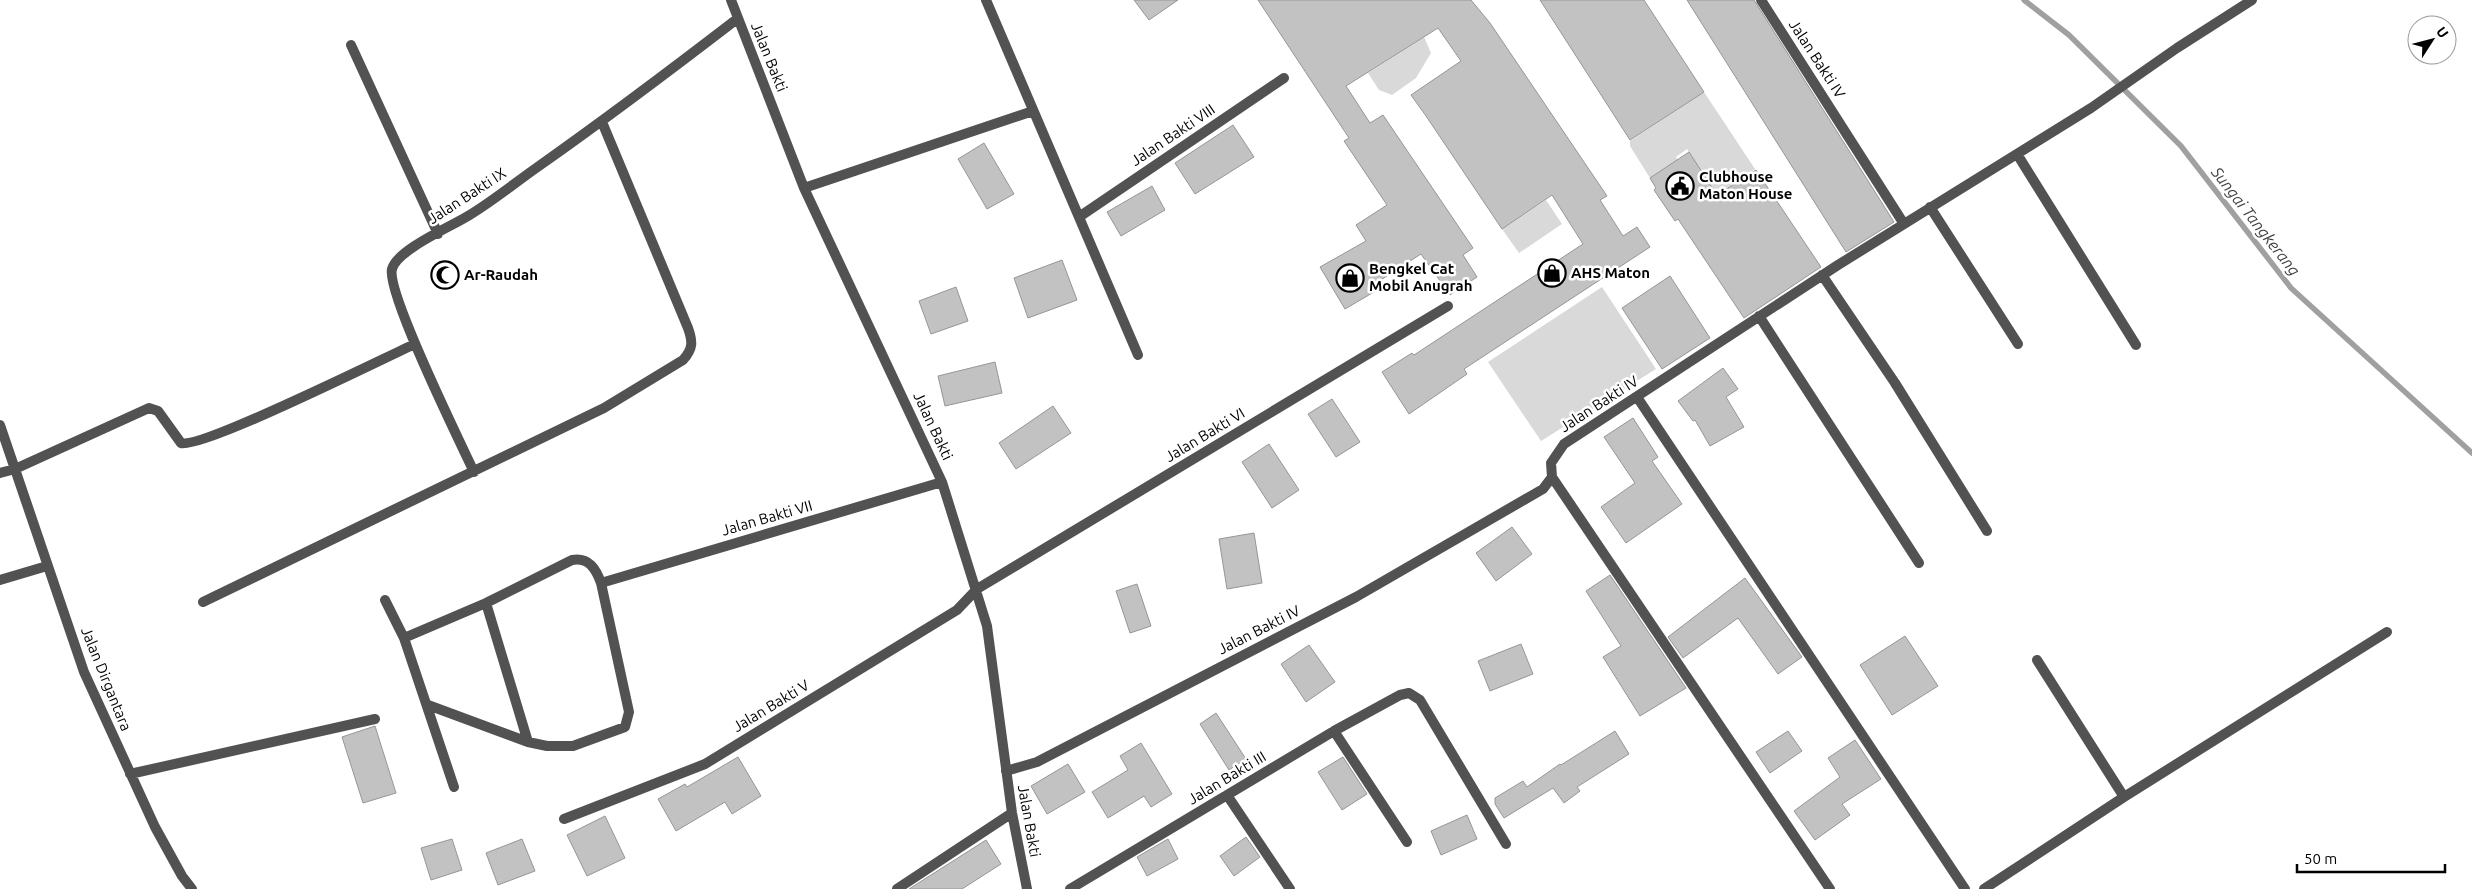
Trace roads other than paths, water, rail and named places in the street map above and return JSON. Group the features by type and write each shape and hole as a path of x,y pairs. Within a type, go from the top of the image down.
{"street":[{"name":"Jalan Bakti","path":"731,0 804,188 942,482 987,626 1012,813 1026,889"},
{"path":"986,0 1138,355"},
{"name":"Jalan Bakti IV","path":"1006,771 1037,762 1356,597 1543,489 1552,477 1551,463 1564,444 1822,275 1904,224 1762,0"},
{"path":"1904,224 2091,108 2177,48 2252,0"},
{"name":"Jalan Bakti IX","path":"474,472 415,344 392,286 392,270 397,259 470,215 602,122 737,19"},
{"path":"351,45 438,234"},
{"name":"Jalan Bakti VIII","path":"1079,217 1284,78"},
{"path":"804,188 1033,111"},
{"path":"203,602 604,408 682,360 691,348 688,328 602,122"},
{"path":"2017,154 2136,345"},
{"path":"1930,207 2018,344"},
{"path":"1822,275 1895,383 1987,531"},
{"name":"Jalan Bakti VI","path":"977,589 1448,306"},
{"path":"1759,316 1919,563"},
{"path":"0,473 14,469 144,409 152,408 158,411 179,441 184,444 191,444 235,427 415,344"},
{"path":"1636,397 1965,889"},
{"name":"Jalan Dirgantara","path":"0,425 84,672 155,827 182,876 192,889"},
{"path":"1552,477 1830,889"},
{"name":"Jalan Bakti VII","path":"601,583 942,482"},
{"path":"404,638 486,603 572,560 583,560 596,569 601,583 628,712 627,724 618,731 573,746 554,746 528,742 428,705"},
{"path":"0,580 48,566"},
{"name":"Jalan Bakti V","path":"564,820 705,764 957,610 977,589"},
{"path":"385,600 404,638 454,787"},
{"path":"486,603 528,742"},
{"path":"1984,889 2124,797 2387,632"},
{"path":"2037,660 2124,797"},
{"name":"Jalan Bakti III","path":"1070,889 1334,731 1400,695 1412,694 1420,700 1506,844"},
{"path":"130,774 376,719"},
{"path":"1334,731 1407,842"},
{"path":"1227,796 1290,889"},
{"path":"897,889 1012,813"}],"waterway":[{"name":"Sungai Tangkerang","path":"2024,0 2069,35 2181,146 2291,288 2472,453"}],"place":[{"name":"Clubhouse Maton House","path":"1680,186"},
{"name":"AHS Maton","path":"1552,273"},
{"name":"Ar-Raudah","path":"445,275"},
{"name":"Bengkel Cat Mobil Anugrah","path":"1350,278"}]}
